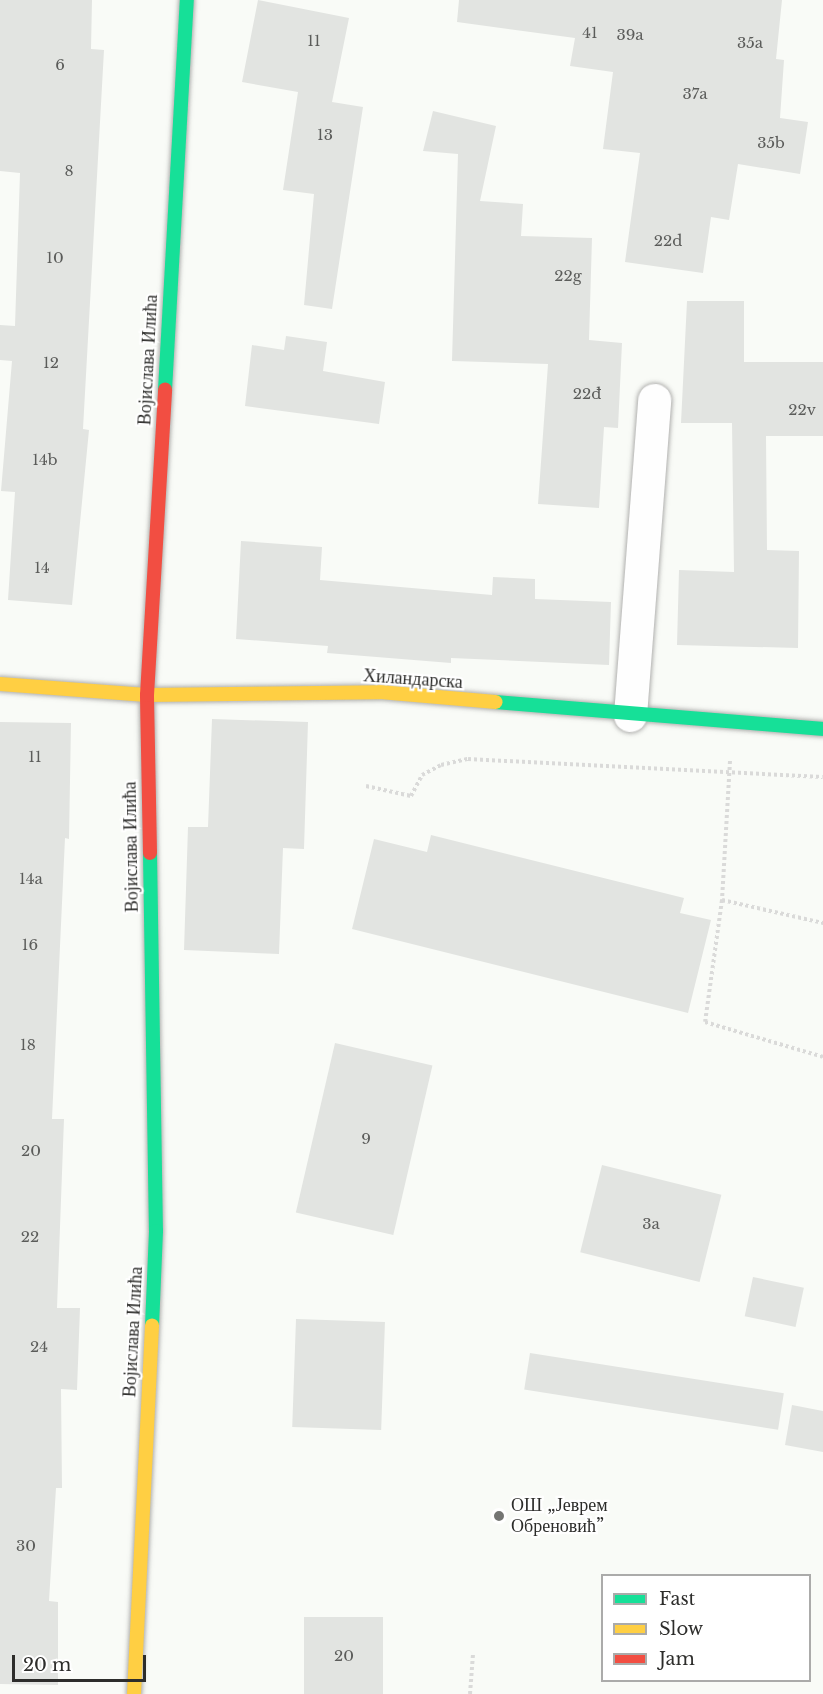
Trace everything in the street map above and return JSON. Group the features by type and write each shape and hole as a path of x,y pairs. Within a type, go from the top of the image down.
{"street":[{"name":"Војислава Илића","path":"134,1694 156,1231 147,695 187,0"},
{"path":"630,715 654,400"},
{"name":"Хиландарска","path":"0,684 147,695 380,692 735,724 823,729"}],"path":[{"path":"735,724 729,773 722,900 705,1022 823,1057"},
{"path":"366,786 411,796 422,775 441,765 468,759 823,777"},
{"path":"722,900 823,923"},
{"path":"470,1694 473,1654"}],"building":[{"path":"0,0 92,0 91,49 104,50 83,429 89,430 72,605 8,600 15,492 1,491 12,361 0,360 0,325 15,326 20,173 0,171"},
{"path":"258,0 349,18 332,102 363,107 332,309 304,305 314,194 283,190 298,92 242,82"},
{"path":"459,0 782,0 776,59 784,60 780,118 808,122 800,174 738,164 729,220 711,217 703,273 625,262 640,153 603,149 613,72 570,66 575,38 457,22"},
{"path":"433,111 496,126 480,201 523,204 521,236 592,238 589,340 622,343 618,428 604,427 599,508 538,504 548,364 452,361 458,154 423,151"},
{"path":"687,301 744,301 744,362 823,362 823,436 766,436 767,550 799,551 798,648 677,645 679,570 734,572 732,423 681,423"},
{"path":"286,336 327,342 323,371 385,382 379,424 245,406 252,345 284,350"},
{"path":"241,541 322,547 320,580 492,595 493,577 535,579 535,599 611,602 609,665 451,658 451,663 327,653 328,646 236,639"},
{"path":"212,719 308,722 304,849 283,848 279,954 184,950 188,827 208,827"},
{"path":"0,722 71,723 69,839 65,838 52,1119 64,1119 57,1308 80,1308 77,1390 61,1389 62,1488 56,1488 49,1601 58,1602 58,1685 0,1684"},
{"path":"431,835 684,898 680,913 711,920 688,1013 352,929 374,839 427,852"},
{"path":"335,1043 432,1065 393,1235 296,1213"},
{"path":"602,1165 721,1195 700,1282 580,1252"},
{"path":"753,1277 804,1288 796,1327 745,1316"},
{"path":"296,1319 385,1322 381,1430 292,1427"},
{"path":"530,1353 784,1393 778,1430 524,1390"},
{"path":"792,1405 823,1411 823,1452 785,1445"},
{"path":"304,1617 383,1617 383,1694 304,1694"}],"traffic: fast":[{"path":"165,390 187,0"},
{"path":"496,702 823,729"},
{"path":"150,853 156,1231 152,1325"}],"traffic: slow":[{"path":"0,684 147,695 380,692 496,702"},
{"path":"134,1694 152,1325"}],"traffic: jam":[{"path":"150,853 147,695 165,390"}],"place":[{"name":"ОШ „Јеврем Обреновић”","path":"499,1516"}]}
